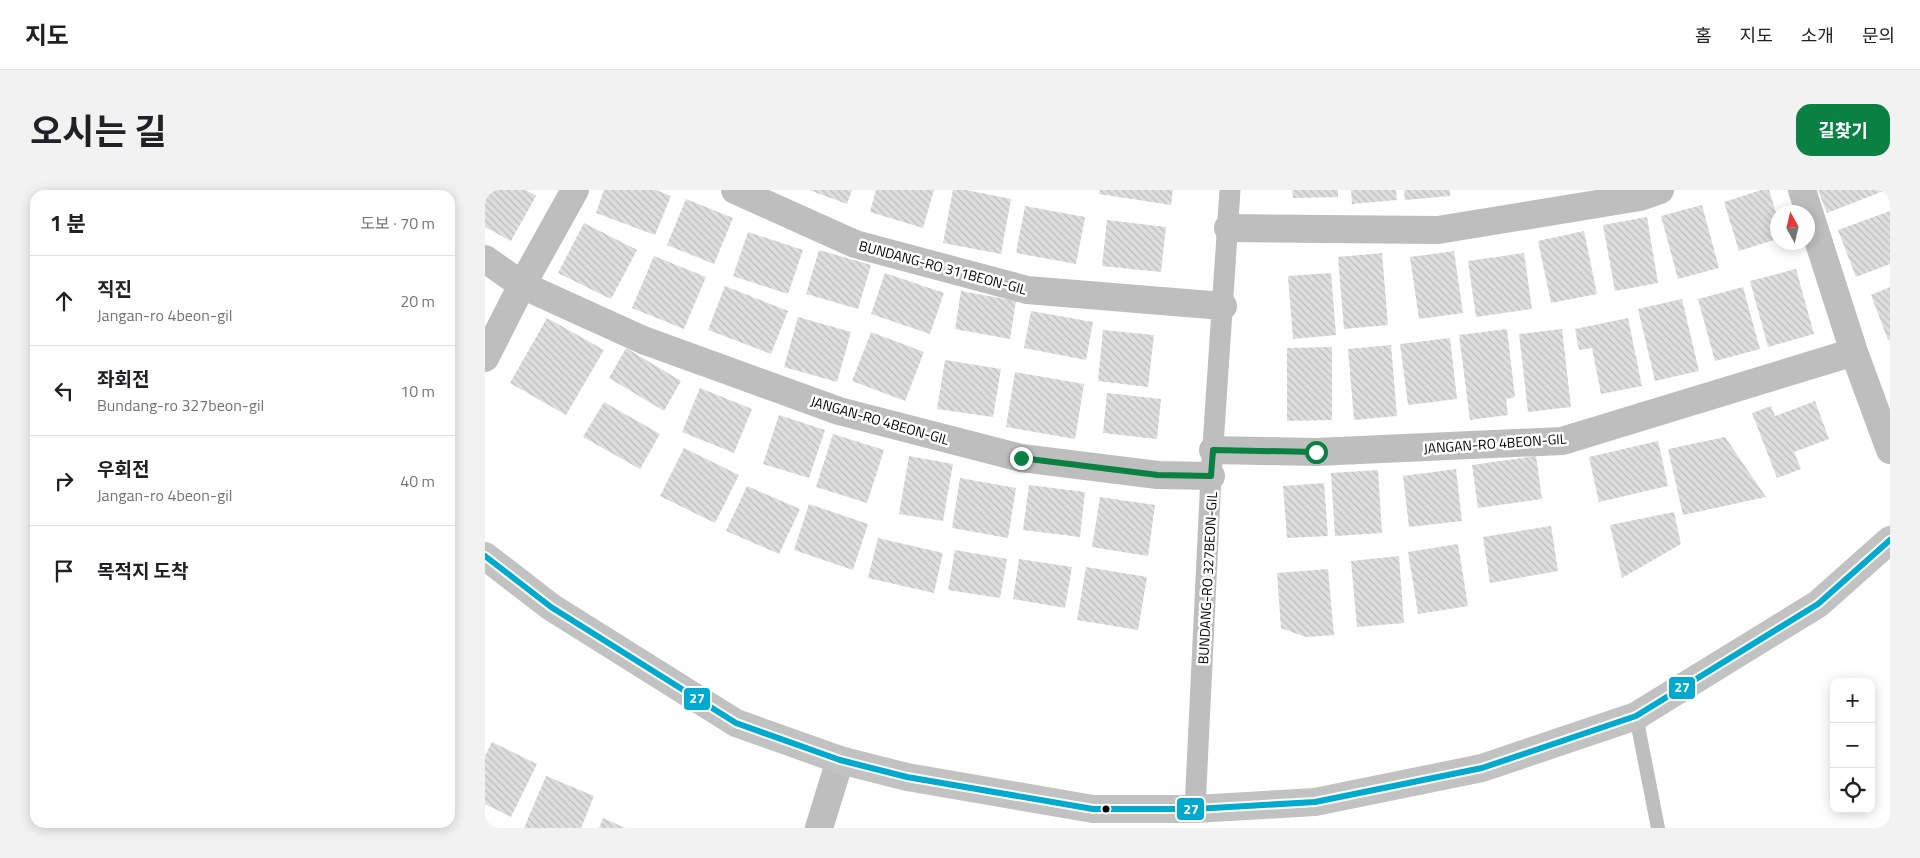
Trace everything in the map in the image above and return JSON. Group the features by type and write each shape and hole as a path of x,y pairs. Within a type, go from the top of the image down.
{"main road":[{"path":"485,556 551,607 736,723 840,760 907,777 1093,808 1195,809 1315,802 1482,768 1636,716 1818,604 1890,540"}],"street":[{"path":"485,358 522,285 575,190"},
{"name":"BUNDANG-RO 311BEON-GIL","path":"735,190 855,244 1027,290 1223,306"},
{"name":"BUNDANG-RO 327BEON-GIL","path":"1195,809 1212,463 1230,190"},
{"path":"1228,228 1438,230 1640,197 1660,190"},
{"path":"1802,190 1854,352 1890,450"},
{"name":"JANGAN-RO 4BEON-GIL","path":"485,259 522,285 643,340 839,411 1021,458 1158,475 1212,463 1316,452 1562,441 1854,352"},
{"path":"819,828 840,760"}],"lane":[{"path":"1636,716 1658,828"}],"building":[{"path":"485,190 526,190 536,196 511,241 485,227"},
{"path":"604,190 656,190 671,196 655,235 596,213"},
{"path":"809,190 852,190 847,204"},
{"path":"876,190 934,190 923,228 870,212"},
{"path":"953,190 966,190 1011,199 1001,254 943,243"},
{"path":"1100,190 1173,190 1171,205 1099,194"},
{"path":"1292,190 1338,190 1338,197 1293,198"},
{"path":"1351,190 1396,190 1397,200 1352,204"},
{"path":"1404,190 1450,190 1450,196 1405,200"},
{"path":"1761,190 1769,190 1774,205 1770,205 1770,241 1739,251 1724,202"},
{"path":"1818,190 1886,190 1827,213"},
{"path":"686,199 733,218 714,264 667,245"},
{"path":"1702,205 1719,268 1678,279 1661,216"},
{"path":"1025,206 1085,217 1076,264 1016,253"},
{"path":"1890,211 1890,264 1856,277 1838,230"},
{"path":"1647,217 1658,283 1615,291 1603,225"},
{"path":"1107,220 1166,227 1161,272 1102,266"},
{"path":"584,223 637,250 611,299 558,273"},
{"path":"1584,231 1597,294 1551,303 1538,241"},
{"path":"748,232 803,250 788,294 733,276"},
{"path":"819,250 871,265 858,309 806,294"},
{"path":"1454,251 1463,313 1419,319 1410,257"},
{"path":"1382,253 1388,325 1344,329 1338,257"},
{"path":"1524,253 1532,309 1476,317 1468,261"},
{"path":"654,256 706,277 684,329 632,308"},
{"path":"1796,269 1814,334 1768,347 1750,281"},
{"path":"885,273 944,293 930,334 871,314"},
{"path":"1331,273 1336,335 1293,339 1288,276"},
{"path":"725,286 788,311 771,354 708,330"},
{"path":"1743,287 1760,349 1715,361 1698,299"},
{"path":"1890,287 1890,340 1888,340 1871,295"},
{"path":"961,291 1016,301 1010,339 955,329"},
{"path":"1682,299 1699,371 1655,381 1638,309"},
{"path":"1031,311 1093,322 1086,360 1024,348"},
{"path":"798,317 851,332 837,382 784,367"},
{"path":"547,318 604,350 566,415 510,383"},
{"path":"1628,318 1642,386 1601,394 1592,348 1579,350 1575,329"},
{"path":"1507,329 1515,397 1506,399 1508,415 1470,420 1459,335"},
{"path":"1562,329 1571,407 1528,412 1519,334"},
{"path":"1103,330 1154,335 1148,387 1098,381"},
{"path":"871,332 924,352 905,401 852,381"},
{"path":"1450,338 1457,399 1408,405 1400,344"},
{"path":"1391,345 1397,416 1354,420 1348,349"},
{"path":"1332,347 1332,420 1287,421 1287,348"},
{"path":"626,348 681,381 664,411 609,378"},
{"path":"945,360 1001,369 993,417 937,409"},
{"path":"1015,372 1084,384 1075,439 1006,427"},
{"path":"700,388 752,409 734,453 682,432"},
{"path":"1107,393 1161,399 1157,439 1103,433"},
{"path":"1815,401 1829,439 1794,452 1801,469 1777,478 1752,413 1771,406 1775,416"},
{"path":"604,402 660,434 640,469 583,437"},
{"path":"779,415 825,430 809,478 763,464"},
{"path":"833,434 884,450 867,503 816,487"},
{"path":"1725,437 1766,497 1683,515 1668,449"},
{"path":"1658,441 1668,486 1599,502 1589,457"},
{"path":"684,448 739,475 715,523 660,496"},
{"path":"909,456 953,464 943,521 899,514"},
{"path":"1536,456 1542,499 1478,508 1472,465"},
{"path":"1456,469 1462,521 1409,527 1403,476"},
{"path":"1378,470 1382,533 1335,536 1331,473"},
{"path":"960,478 1016,488 1008,538 952,528"},
{"path":"1324,483 1328,536 1287,538 1283,486"},
{"path":"1029,485 1085,492 1080,537 1023,530"},
{"path":"747,486 800,509 779,554 726,531"},
{"path":"1100,497 1155,505 1148,556 1092,547"},
{"path":"809,504 868,524 853,570 794,550"},
{"path":"1674,512 1681,544 1622,578 1610,525"},
{"path":"1551,526 1558,571 1490,583 1483,537"},
{"path":"878,538 943,553 934,593 868,578"},
{"path":"1458,544 1468,606 1418,614 1408,552"},
{"path":"955,550 1007,559 1000,598 948,590"},
{"path":"1399,556 1404,623 1357,627 1351,561"},
{"path":"1019,559 1072,567 1065,608 1013,599"},
{"path":"1086,567 1147,577 1138,630 1077,620"},
{"path":"1328,569 1334,635 1306,637 1281,628 1277,573"},
{"path":"492,742 537,764 511,817 485,804 485,756"},
{"path":"546,776 594,796 581,828 524,828"},
{"path":"603,818 625,828 599,828"}],"transit line":[{"name":"27","path":"485,556 551,607 736,723 840,760 907,777 1093,809 1195,809 1315,802 1482,768 1636,716 1818,604 1890,540"}],"route":[{"path":"1021,458 1158,475 1211,476 1213,450 1316,452"}]}
